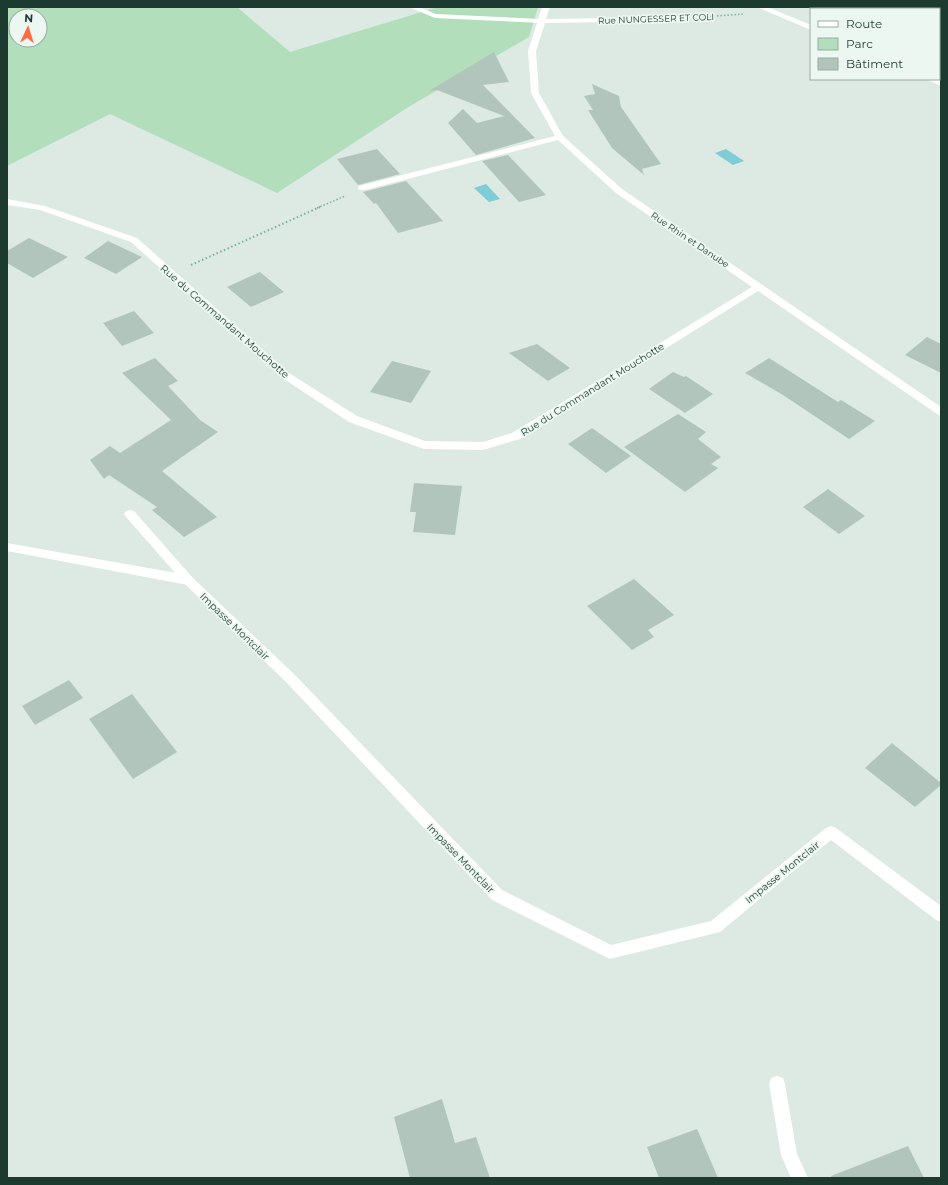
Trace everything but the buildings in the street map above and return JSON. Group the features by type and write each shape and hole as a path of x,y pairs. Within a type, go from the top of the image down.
{"street":[{"name":"Rue NUNGESSER ET COLI","path":"413,7 435,16 542,21 684,18"},
{"name":"Rue Rhin et Danube","path":"546,7 532,50 535,93 560,137 619,191 941,412"},
{"path":"768,8 810,28"},
{"path":"362,188 560,137"},
{"name":"Rue du Commandant Mouchotte","path":"7,202 42,208 134,240 286,375 353,419 424,445 483,446 516,436 758,287"},
{"name":"Impasse Montclair","path":"130,514 188,580 291,680 497,895 610,952 715,927 831,832 941,915"},
{"path":"7,547 188,580"},
{"path":"777,1084 789,1155 800,1178"}],"path":[{"name":"Rue NUNGESSER ET COLI","path":"684,18 738,16 768,8"},
{"path":"171,274 362,188"}],"green space":[{"path":"7,7 237,7 290,52 438,7 538,7 529,37 410,106 277,193 110,114 7,166"}],"water":[{"path":"726,149 744,161 733,165 715,153"},
{"path":"486,184 500,199 489,202 474,188"}]}
